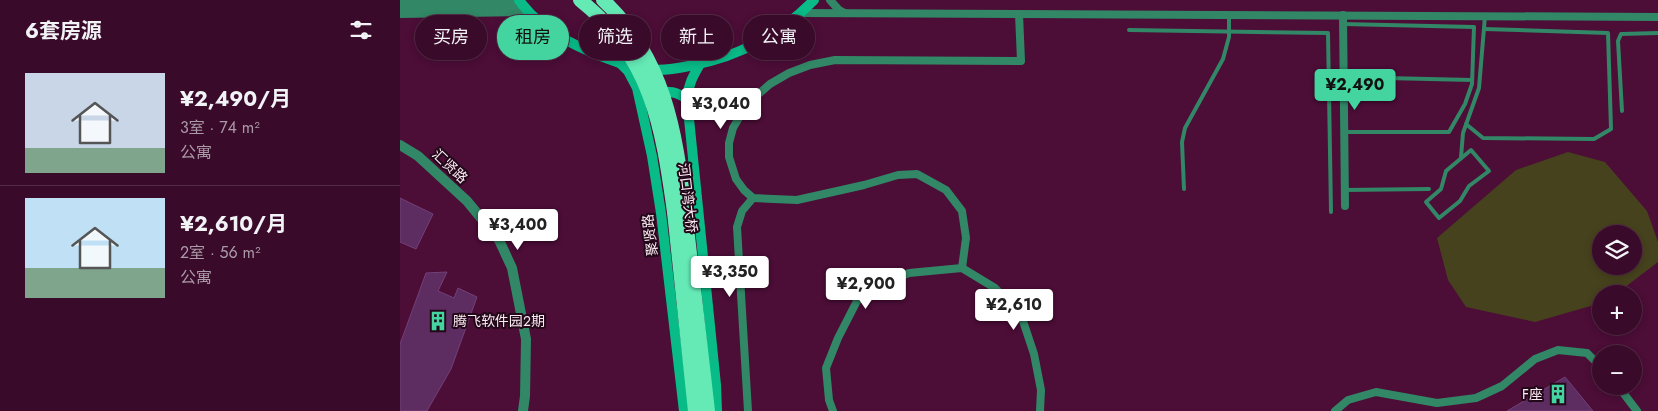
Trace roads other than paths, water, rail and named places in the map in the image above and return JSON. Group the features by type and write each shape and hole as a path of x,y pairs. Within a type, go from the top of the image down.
{"highway":[{"name":"河口湾大桥","path":"580,0 596,13 620,39 640,72 660,130 679,211"},
{"name":"河口湾大桥","path":"602,0 617,14 639,42 658,80 667,106 674,136 679,211 694,335"},
{"path":"694,335 695,411"},
{"path":"694,335 708,411"}],"main road":[{"path":"519,1 527,11 565,39 600,56 634,68 650,70 675,69 700,64 744,51 771,36 801,13 814,0"},
{"name":"聚贤路","path":"620,63 633,79 641,100 652,156 661,213 684,411"},
{"path":"700,64 691,79 687,90 687,99 718,411"},
{"path":"641,100 651,94 670,91 687,99"}],"street":[{"path":"830,0 844,13"},
{"path":"400,4 519,1"},
{"path":"400,13 527,11"},
{"path":"801,13 1658,17"},
{"path":"962,268 966,238 962,211 946,190 917,174 898,175 864,185 797,200 753,198 744,190 731,169 728,157 729,144 733,128 743,111 755,97 770,84 789,73 810,65 835,60 1021,61 1019,14"},
{"path":"1343,15 1345,206"},
{"name":"汇贤路","path":"400,145 418,156 467,201 499,240 512,268 526,339 523,411"},
{"path":"748,411 737,227 742,210 753,198"},
{"path":"833,411 829,400 826,368 838,338 857,301 884,283 909,274 962,268 995,288 1020,315 1034,354 1041,390 1040,411"},
{"path":"1335,411 1348,400 1376,392 1437,403 1476,398 1502,386 1535,359 1558,350 1587,353 1592,358"},
{"path":"1625,395 1637,411"}],"lane":[{"path":"1184,189 1182,142 1185,128 1223,59 1229,37 1229,15"},
{"path":"1461,158 1471,150 1489,171 1469,186 1460,201 1439,218 1426,202 1441,189 1446,171 1461,158 1463,133 1479,88 1485,16"},
{"path":"1343,24 1474,26 1472,80 1465,104 1449,132 1344,132"},
{"path":"1466,124 1483,138 1594,139 1611,129 1608,33 1484,29"},
{"path":"1129,30 1328,33 1331,212"},
{"path":"1622,111 1618,41 1621,34 1658,33"},
{"path":"1343,77 1472,80"},
{"path":"1344,190 1429,189"}],"place":[{"name":"腾飞软件园2期","path":"438,321"},
{"name":"F座","path":"1558,394"}]}
